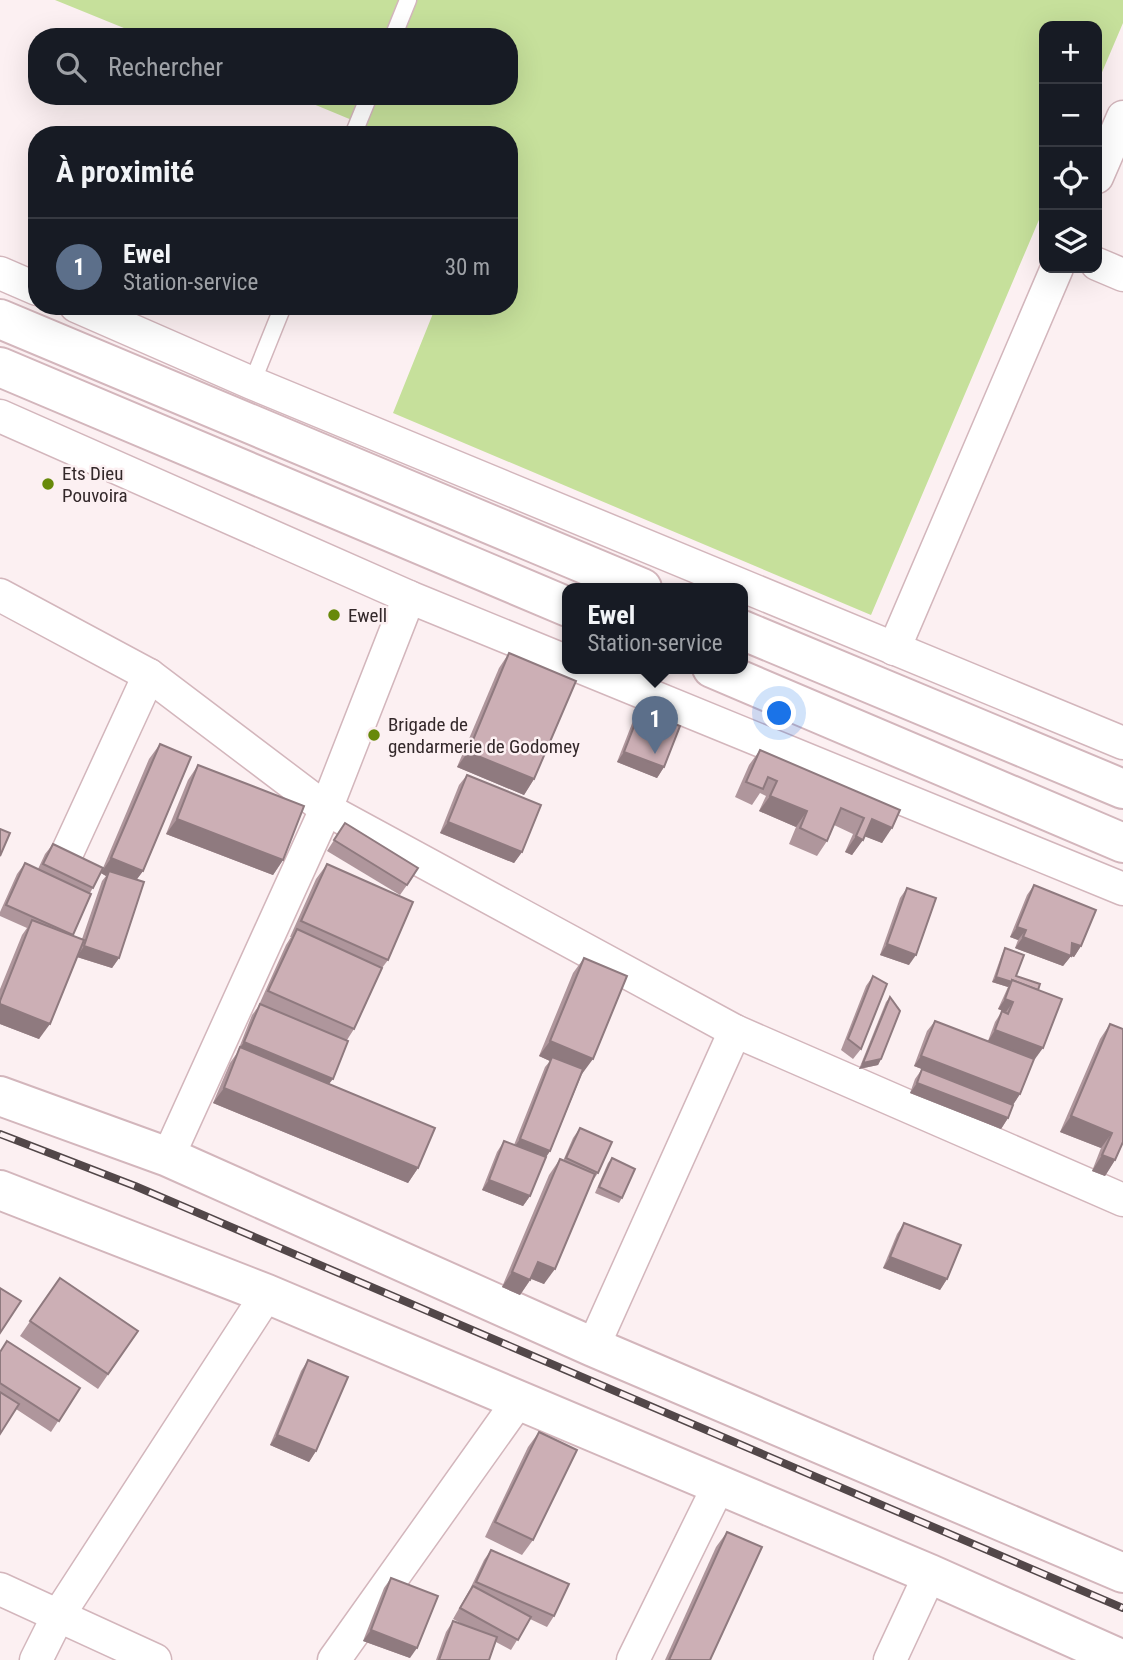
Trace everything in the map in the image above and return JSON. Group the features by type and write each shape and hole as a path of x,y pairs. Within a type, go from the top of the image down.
{"main road":[{"path":"0,319 630,583"},
{"path":"0,367 562,604"},
{"path":"748,632 1123,789"},
{"path":"726,674 1123,843"},
{"path":"0,1096 168,1157 593,1346 1123,1573"},
{"path":"0,1190 267,1294 930,1574 1123,1660"}],"street":[{"path":"1102,165 1123,117"},
{"path":"1102,266 1123,275"},
{"path":"0,273 28,285"},
{"path":"894,649 1055,273"},
{"path":"97,315 252,383 735,583"},
{"path":"0,416 409,597 562,660"},
{"path":"748,589 1123,743"},
{"path":"0,596 149,676 326,808 735,1031 1123,1200"},
{"path":"168,1157 326,808 409,597"},
{"path":"598,674 1123,889"},
{"path":"40,910 149,676"},
{"path":"593,1346 735,1031"},
{"path":"36,1660 58,1616 267,1294"},
{"path":"334,1660 519,1400"},
{"path":"633,1660 719,1485"},
{"path":"891,1660 930,1574"},
{"path":"0,1588 155,1660"}],"lane":[{"path":"397,28 408,0"},
{"path":"357,126 365,105"},
{"path":"252,383 280,315"}],"green space":[{"path":"55,0 1123,0 1123,23 1102,72 1102,21 1039,21 1039,220 871,615 393,413 432,315 518,315 518,126 366,126 316,105 518,105 518,28 124,28"}],"building":[{"path":"509,653 576,681 534,779 468,752"},
{"path":"640,711 680,726 664,767 624,752"},
{"path":"160,744 191,757 143,871 111,858"},
{"path":"760,750 900,810 892,828 872,819 863,840 856,836 864,818 841,808 827,841 800,828 807,811 770,796 777,781 768,777 763,789 746,782"},
{"path":"198,765 304,806 283,860 177,819"},
{"path":"467,775 541,805 522,852 448,822"},
{"path":"345,823 418,868 407,885 334,840"},
{"path":"0,829 10,833 0,856"},
{"path":"53,844 103,868 93,888 43,864"},
{"path":"25,863 91,894 73,935 6,905"},
{"path":"327,864 413,902 388,960 301,921"},
{"path":"109,871 144,882 119,958 84,946"},
{"path":"1034,885 1096,910 1081,946 1072,943 1071,956 1023,937 1026,930 1017,927"},
{"path":"907,888 936,898 916,955 887,944"},
{"path":"32,920 84,940 50,1024 0,1004"},
{"path":"297,929 382,968 354,1029 268,991"},
{"path":"1005,948 1024,955 1016,976 1040,984 1038,990 996,977"},
{"path":"584,958 627,976 593,1059 550,1041"},
{"path":"873,976 887,984 861,1049 848,1039"},
{"path":"1012,980 1062,999 1043,1048 995,1030 1002,1011 1008,1014 1013,1002 1005,999"},
{"path":"890,997 900,1011 881,1059 863,1063"},
{"path":"260,1004 348,1041 333,1079 244,1042"},
{"path":"935,1021 1034,1059 1020,1094 921,1056"},
{"path":"1110,1024 1123,1029 1123,1142 1115,1160 1102,1155 1112,1133 1071,1116"},
{"path":"240,1047 435,1128 418,1168 224,1088"},
{"path":"552,1057 583,1069 550,1151 520,1139"},
{"path":"922,1069 1013,1105 1008,1118 917,1083"},
{"path":"580,1128 612,1142 598,1173 566,1158"},
{"path":"504,1141 546,1157 530,1196 489,1180"},
{"path":"612,1158 635,1169 622,1198 599,1187"},
{"path":"560,1159 595,1174 555,1269 538,1262 530,1280 512,1272"},
{"path":"904,1223 961,1245 947,1279 890,1257"},
{"path":"60,1278 138,1331 108,1374 30,1321"},
{"path":"0,1288 21,1301 0,1333"},
{"path":"7,1341 80,1388 59,1421 0,1383 0,1352"},
{"path":"308,1360 348,1377 316,1451 277,1435"},
{"path":"0,1392 19,1404 0,1434"},
{"path":"539,1432 577,1450 533,1540 495,1522"},
{"path":"727,1532 762,1547 710,1660 669,1660"},
{"path":"491,1550 569,1584 554,1616 476,1582"},
{"path":"391,1578 438,1596 417,1648 371,1630"},
{"path":"473,1586 531,1617 518,1640 460,1608"},
{"path":"453,1621 497,1637 489,1660 439,1660"}],"railway":[{"path":"0,1134 135,1186 1123,1608"}],"place":[{"name":"Ets Dieu Pouvoira","path":"48,484"},
{"name":"Ewell","path":"334,615"},
{"name":"Brigade de gendarmerie de Godomey","path":"374,735"},
{"name":"Ewel","path":"655,754"}]}
